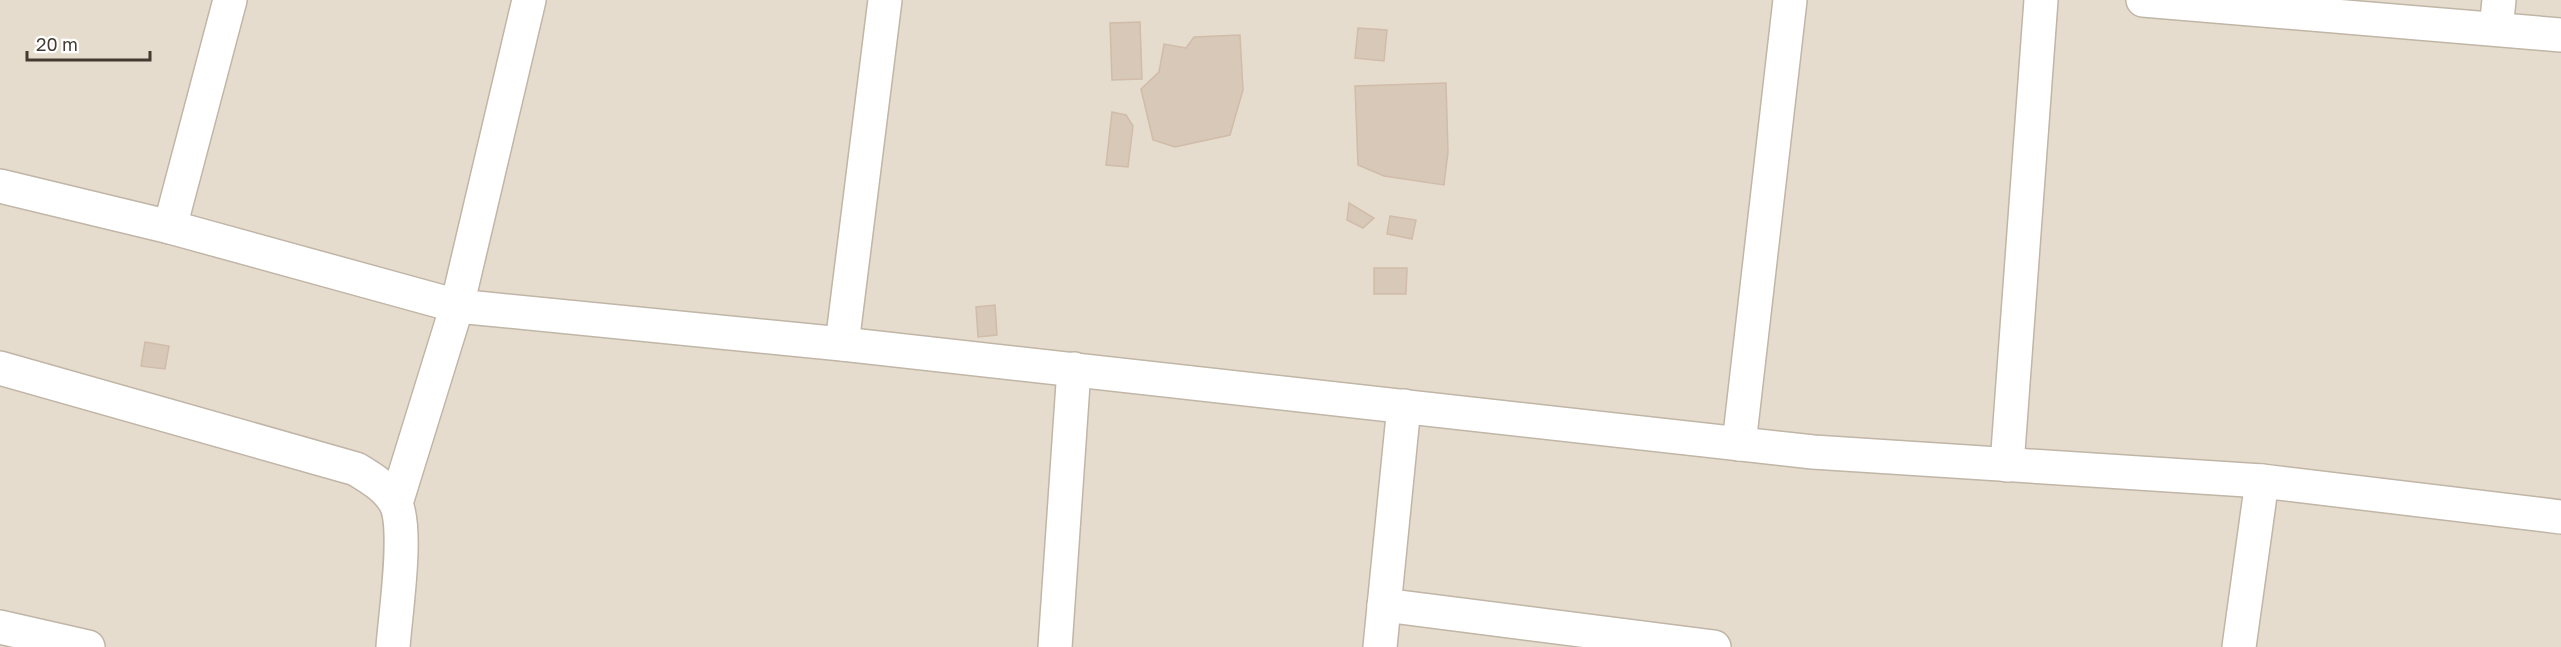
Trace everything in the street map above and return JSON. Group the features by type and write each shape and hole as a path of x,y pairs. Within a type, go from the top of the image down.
{"street":[{"path":"170,227 230,0"},
{"path":"396,503 457,306 529,0"},
{"path":"843,344 885,0"},
{"path":"1739,444 1790,0"},
{"path":"2007,465 2041,0"},
{"path":"2143,0 2497,15 2561,35"},
{"path":"0,186 170,227 457,306 843,344 1814,452 2262,481 2561,517"},
{"path":"0,368 356,469 378,482 396,503 401,526 393,647"},
{"path":"1055,647 1074,369"},
{"path":"1380,647 1404,406"},
{"path":"2239,647 2262,481"},
{"path":"1384,605 1714,647"},
{"path":"0,627 88,647"}],"shaded area":[{"path":"0,0 2561,0 2561,647 0,647"}],"building":[{"path":"1140,22 1142,79 1112,80 1110,23"},
{"path":"1358,28 1387,30 1384,61 1355,58"},
{"path":"1240,35 1243,90 1230,135 1175,147 1153,140 1141,89 1159,72 1164,44 1186,48 1194,37"},
{"path":"1446,83 1448,152 1444,185 1384,176 1358,165 1355,86"},
{"path":"1112,112 1126,115 1133,126 1128,167 1106,165"},
{"path":"1349,203 1374,218 1363,228 1347,220"},
{"path":"1390,216 1416,220 1412,239 1387,234"},
{"path":"1374,268 1407,268 1406,294 1374,294"},
{"path":"995,305 997,335 978,337 976,307"},
{"path":"145,342 169,346 165,369 141,366"}]}
